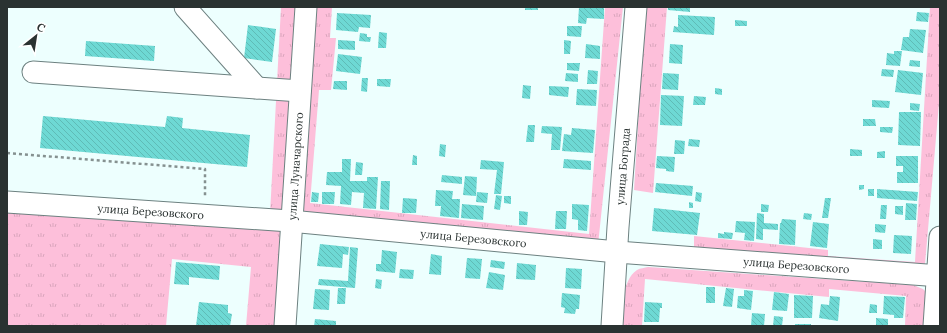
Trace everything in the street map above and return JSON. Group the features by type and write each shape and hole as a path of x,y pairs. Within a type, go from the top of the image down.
{"street":[{"path":"185,7 257,88"},
{"name":"улица Луначарского","path":"284,326 290,221 306,7"},
{"name":"улица Бограда","path":"612,326 636,7"},
{"path":"33,72 300,91"},
{"name":"улица Березовского","path":"7,202 290,221 617,252 938,276"},
{"path":"934,326 940,237"}],"path":[{"path":"7,153 205,169 205,215"}],"green space":[{"path":"281,7 300,7 276,326 246,326 251,267 172,259 166,326 7,326 7,196 270,214"},
{"path":"312,7 332,7 330,38 336,38 331,90 319,90 310,203 589,234 605,7 623,7 598,245 305,215 298,208"},
{"path":"645,7 667,7 653,193 634,190"},
{"path":"930,7 940,7 940,92 925,264 922,269 826,264 694,247 694,236 828,250 828,256 915,262"},
{"path":"648,267 913,285 923,289 927,293 929,326 905,326 906,296 829,289 829,297 645,279 642,326 622,326 625,288 628,281 637,270"}],"building":[{"path":"525,7 538,7 538,10 525,10"},
{"path":"579,7 604,7 604,19 587,18 586,24 578,23"},
{"path":"668,7 690,7 690,12 668,10"},
{"path":"917,12 929,13 928,22 916,21"},
{"path":"337,13 371,15 370,28 359,27 358,32 336,30"},
{"path":"678,15 715,17 714,35 673,32 674,26 678,27"},
{"path":"735,20 747,21 747,26 735,26"},
{"path":"248,25 276,29 272,62 244,58"},
{"path":"567,26 582,26 581,37 567,36"},
{"path":"910,29 926,30 923,53 901,50 903,37 909,37"},
{"path":"379,32 387,33 386,48 378,48"},
{"path":"360,33 367,34 367,37 371,37 370,42 359,41"},
{"path":"338,40 355,41 355,50 338,49"},
{"path":"564,40 571,41 570,54 564,54"},
{"path":"86,41 155,46 154,61 85,56"},
{"path":"586,44 600,46 600,59 585,58"},
{"path":"670,44 683,45 682,64 669,63"},
{"path":"894,51 902,51 900,66 886,65 887,53 894,54"},
{"path":"338,54 362,57 360,74 336,71"},
{"path":"910,60 920,61 920,67 909,66"},
{"path":"567,63 580,63 579,71 567,70"},
{"path":"882,69 894,70 893,77 881,76"},
{"path":"588,70 598,71 597,84 587,84"},
{"path":"898,70 923,73 921,95 895,92"},
{"path":"566,73 578,74 578,82 565,81"},
{"path":"663,73 679,74 678,90 662,89"},
{"path":"362,78 368,78 367,92 361,91"},
{"path":"377,79 391,79 390,87 377,86"},
{"path":"334,81 347,81 347,90 333,89"},
{"path":"523,85 531,86 530,99 522,98"},
{"path":"549,86 569,87 568,97 549,95"},
{"path":"715,88 722,89 722,95 715,94"},
{"path":"577,89 597,90 596,106 576,105"},
{"path":"661,95 684,96 682,126 660,125"},
{"path":"694,96 706,97 705,105 693,105"},
{"path":"872,100 890,101 889,108 872,107"},
{"path":"910,103 920,104 919,111 910,110"},
{"path":"899,112 921,112 920,146 898,145"},
{"path":"43,116 165,127 167,116 183,118 182,128 250,135 247,167 40,148"},
{"path":"863,119 875,119 876,126 863,126"},
{"path":"528,125 535,125 534,142 526,142"},
{"path":"542,126 562,127 560,150 551,150 552,134 541,133"},
{"path":"880,127 893,127 892,133 880,132"},
{"path":"572,128 595,130 593,153 562,151 564,134 571,135"},
{"path":"689,139 700,140 699,147 688,146"},
{"path":"675,140 685,141 684,154 674,154"},
{"path":"440,144 446,145 445,157 439,156"},
{"path":"850,149 862,150 862,156 850,156"},
{"path":"885,151 885,158 877,158 877,152"},
{"path":"413,155 417,156 417,165 412,165"},
{"path":"657,156 675,157 674,172 656,168"},
{"path":"896,156 918,156 918,183 897,183 897,172 903,172 903,166 896,166"},
{"path":"342,159 351,159 350,181 367,181 367,177 378,177 376,209 363,208 364,193 352,192 351,205 340,204 341,186 326,185 327,172 342,172"},
{"path":"564,159 591,161 591,170 563,168"},
{"path":"481,160 504,162 501,194 494,194 497,170 480,169"},
{"path":"356,162 363,163 362,175 355,175"},
{"path":"442,175 462,177 462,184 441,182"},
{"path":"465,176 477,177 476,196 463,195"},
{"path":"381,181 390,181 389,210 380,209"},
{"path":"656,183 693,186 692,196 655,192"},
{"path":"859,185 864,185 864,189 859,190"},
{"path":"868,189 874,189 874,196 868,196"},
{"path":"877,189 918,192 917,201 877,198"},
{"path":"436,190 453,191 452,199 460,199 459,218 440,216 441,206 435,206"},
{"path":"312,192 319,193 318,202 311,202"},
{"path":"322,192 335,192 334,204 322,204"},
{"path":"477,192 488,193 487,203 476,202"},
{"path":"696,192 702,193 701,202 695,201"},
{"path":"496,195 502,196 500,210 494,209"},
{"path":"504,196 511,196 511,204 504,203"},
{"path":"403,198 417,199 416,213 402,213"},
{"path":"825,198 831,198 828,218 822,218"},
{"path":"689,202 693,203 693,208 689,208"},
{"path":"906,203 917,204 916,220 905,220"},
{"path":"462,204 484,206 483,220 461,218"},
{"path":"572,204 589,205 587,231 578,230 578,220 572,219"},
{"path":"761,204 769,205 768,212 761,212"},
{"path":"881,205 887,205 886,219 880,219"},
{"path":"895,206 903,206 903,215 895,214"},
{"path":"654,208 700,213 697,235 652,231"},
{"path":"519,211 528,212 527,225 519,225"},
{"path":"556,211 567,211 566,229 555,229"},
{"path":"757,213 764,214 764,223 778,224 778,230 763,229 763,240 756,239"},
{"path":"804,213 812,214 811,220 803,219"},
{"path":"782,219 796,220 795,245 779,244 780,223"},
{"path":"736,221 755,222 754,241 744,240 745,233 735,232"},
{"path":"813,222 829,224 827,248 810,246"},
{"path":"875,224 886,225 885,233 875,232"},
{"path":"724,232 733,233 732,239 718,238 718,233 724,234"},
{"path":"894,235 912,236 911,254 893,253"},
{"path":"873,239 882,240 882,249 873,249"},
{"path":"320,244 349,247 348,255 343,254 342,268 317,266"},
{"path":"350,247 358,248 355,288 318,285 319,279 348,281"},
{"path":"382,250 397,252 395,273 376,271 376,264 381,264"},
{"path":"431,254 442,256 441,275 429,274"},
{"path":"467,258 482,259 480,279 465,278"},
{"path":"491,260 505,262 504,269 490,267"},
{"path":"176,262 220,266 219,280 189,277 189,285 174,284"},
{"path":"517,263 536,265 535,280 516,279"},
{"path":"566,268 582,269 581,289 565,288"},
{"path":"400,269 414,270 413,279 399,278"},
{"path":"489,272 505,275 503,290 486,288"},
{"path":"376,279 382,280 381,289 375,288"},
{"path":"706,287 715,287 715,303 706,303"},
{"path":"338,288 346,288 345,304 337,304"},
{"path":"726,288 734,289 732,307 723,306"},
{"path":"315,289 330,290 329,310 313,309"},
{"path":"744,290 753,291 751,310 737,308 738,296 744,296"},
{"path":"774,292 789,294 787,311 772,310"},
{"path":"562,293 580,295 579,309 576,309 575,314 564,313 565,308 561,307"},
{"path":"794,295 813,296 812,318 794,318"},
{"path":"830,296 840,297 838,321 819,318 821,304 829,305"},
{"path":"884,296 905,297 903,318 894,318 894,315 883,314"},
{"path":"199,302 228,305 228,313 232,314 230,326 196,326"},
{"path":"645,302 662,303 659,322 644,322"},
{"path":"870,304 877,305 877,313 869,313"},
{"path":"752,313 765,314 764,326 751,326"},
{"path":"774,316 783,317 782,326 773,326"},
{"path":"876,318 888,319 888,325 876,325"},
{"path":"315,319 336,321 336,326 314,326"},
{"path":"795,324 811,324 811,326 795,326"}]}
